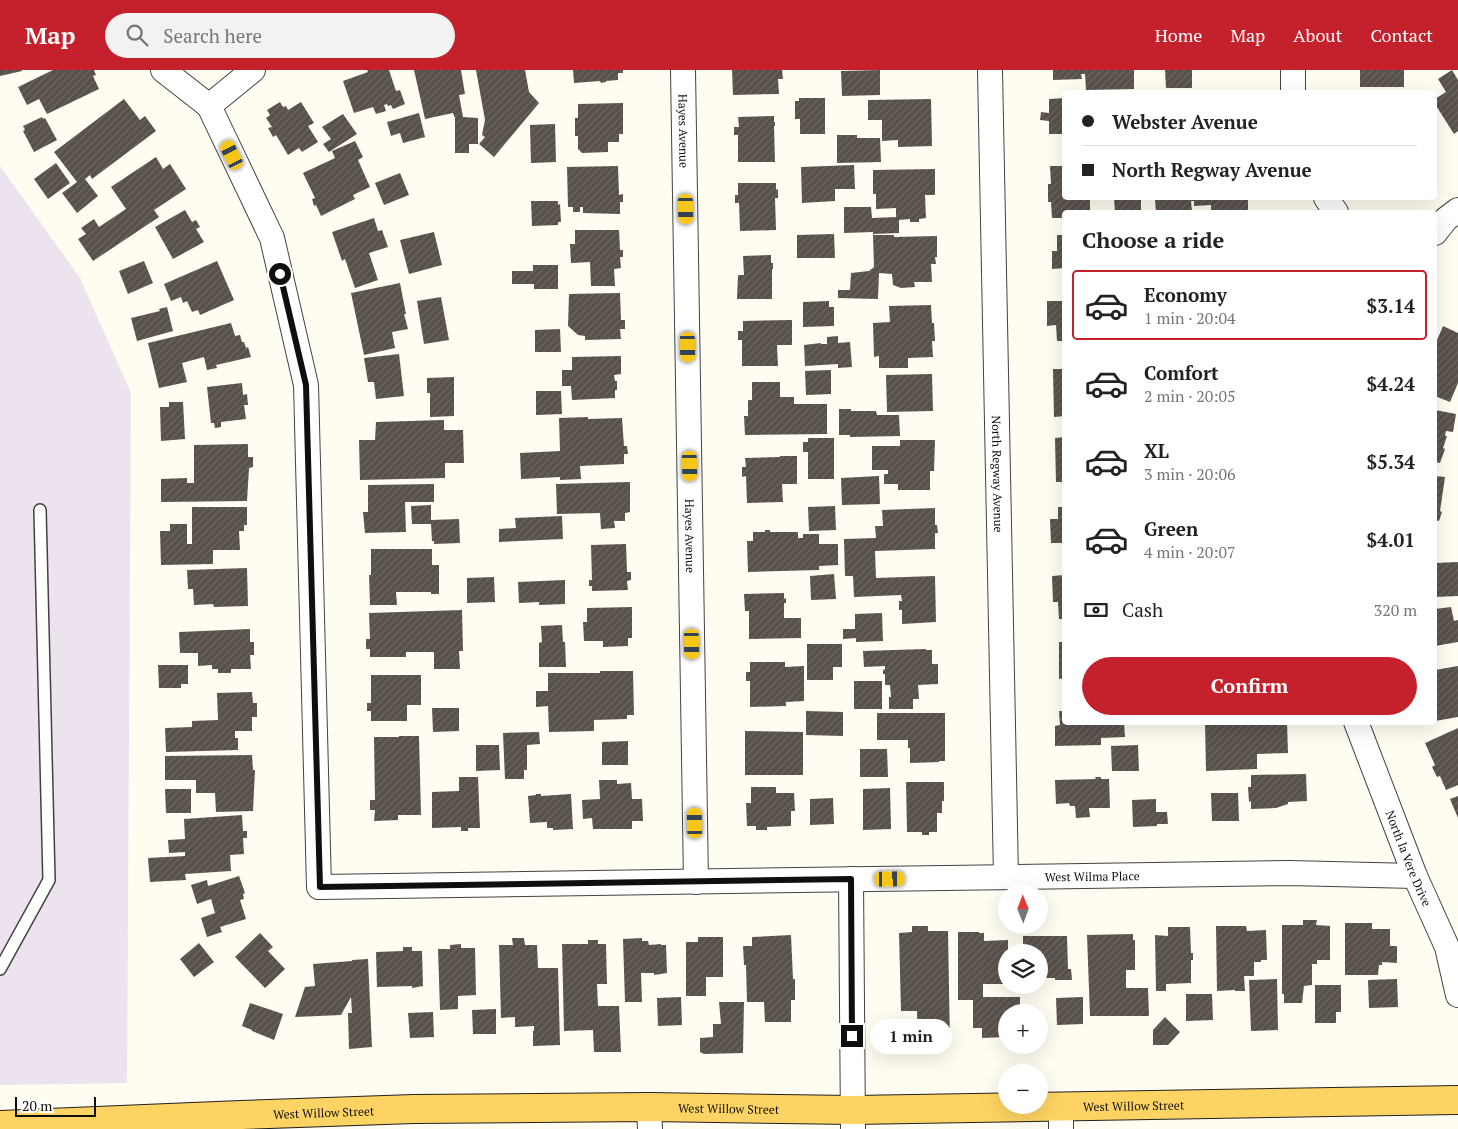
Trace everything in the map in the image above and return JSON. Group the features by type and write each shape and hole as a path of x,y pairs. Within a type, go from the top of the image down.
{"main road":[{"name":"West Willow Street","path":"0,1125 241,1122 414,1109 650,1118 853,1120 1061,1118 1458,1100"}],"street":[{"path":"163,70 209,106 253,70"},
{"name":"Hayes Avenue","path":"683,70 696,882"},
{"name":"North Regway Avenue","path":"990,70 1006,877"},
{"path":"1293,70 1293,90"},
{"name":"West Wilma Place","path":"209,106 272,238 306,385 320,887 1289,873 1415,876"},
{"path":"1437,230 1446,219 1458,210"},
{"name":"North la Vere Drive","path":"1357,725 1415,876 1447,947 1458,996"},
{"path":"851,879 853,1120"}],"lane":[{"path":"0,969 49,880 40,510"}],"shaded area":[{"path":"0,166 80,278 131,393 127,1083 0,1085"}],"building":[{"path":"0,70 22,70 22,71 0,76"},
{"path":"53,70 94,70 96,75 93,76 99,89 47,114 39,99 27,105 18,87"},
{"path":"367,70 389,70 396,91 400,90 405,104 393,109 391,105 384,105 386,111 376,114 373,107 354,113 343,81 368,72"},
{"path":"414,70 461,70 465,94 459,95 463,117 478,118 478,144 469,144 469,153 455,153 455,118 453,113 425,119"},
{"path":"476,70 525,70 529,92 539,103 494,157 479,144 485,137 482,135 485,120"},
{"path":"573,70 623,70 623,73 618,73 618,80 601,83 600,81 574,83"},
{"path":"732,70 782,70 783,79 778,79 779,94 733,95"},
{"path":"880,70 880,95 842,96 841,71"},
{"path":"1053,70 1134,70 1134,89 1086,90 1085,74 1081,74 1082,79 1053,80"},
{"path":"1165,70 1192,70 1192,88 1166,88"},
{"path":"1360,70 1404,70 1404,87 1360,87"},
{"path":"1452,70 1458,80 1458,131 1454,134 1437,107 1437,98 1446,92 1438,79"},
{"path":"799,98 825,98 825,134 800,134 800,119 795,119 795,101 799,101"},
{"path":"1062,98 1062,134 1049,134 1049,121 1040,120 1041,112 1049,113 1049,99"},
{"path":"124,99 140,120 145,116 156,131 92,179 90,175 85,179 98,196 77,213 62,193 77,182 54,152"},
{"path":"931,99 932,146 898,147 898,140 882,141 882,120 868,120 868,100"},
{"path":"280,102 288,110 301,102 314,123 308,126 318,142 302,152 299,148 288,155 276,135 273,137 268,128 272,127 266,118 270,115 267,110"},
{"path":"623,103 623,134 619,134 619,142 608,142 608,152 582,153 578,149 578,136 575,136 575,118 578,118 578,104"},
{"path":"419,113 425,137 403,143 400,133 391,136 387,122"},
{"path":"343,114 357,134 329,152 323,144 331,139 322,127"},
{"path":"774,116 775,162 738,162 738,135 734,135 734,127 739,127 738,117"},
{"path":"42,117 43,119 45,118 57,140 34,152 23,131 25,130 23,126"},
{"path":"555,124 556,162 531,163 530,125"},
{"path":"837,135 857,135 857,138 880,138 881,162 837,163"},
{"path":"355,141 363,157 358,160 370,187 353,195 355,199 321,216 316,205 314,206 312,199 315,198 303,173 335,158 332,151"},
{"path":"156,157 163,169 170,164 186,189 154,210 159,217 93,261 78,239 86,234 81,228 94,219 99,227 126,209 111,187"},
{"path":"56,163 70,183 48,199 34,179"},
{"path":"854,165 855,189 835,189 835,201 802,203 801,167"},
{"path":"618,166 619,195 623,194 623,202 620,202 620,214 583,213 583,207 580,207 580,212 573,212 573,207 568,207 567,167"},
{"path":"1050,166 1062,166 1062,200 1090,200 1090,210 1062,210 1062,218 1052,218 1051,202 1048,202 1048,184 1051,184"},
{"path":"935,169 935,195 925,195 926,218 919,219 919,222 910,222 910,219 899,220 899,233 844,233 844,207 871,207 872,218 896,217 896,208 876,209 876,194 873,194 873,170"},
{"path":"400,173 409,195 384,205 375,183"},
{"path":"738,183 776,183 778,198 775,198 776,230 740,231 739,203 735,203 735,195 738,195"},
{"path":"1114,200 1141,200 1141,210 1115,210"},
{"path":"1155,200 1248,200 1248,210 1211,210 1211,205 1194,206 1194,201 1191,201 1192,210 1156,210"},
{"path":"531,201 558,201 558,205 560,204 561,222 558,222 558,225 532,226"},
{"path":"185,210 192,222 196,220 200,227 196,229 204,242 173,259 155,227"},
{"path":"374,218 378,231 382,230 388,247 369,253 378,280 355,288 345,259 342,261 332,232"},
{"path":"575,230 619,230 620,250 623,250 623,257 620,257 621,268 614,269 615,286 591,286 590,262 571,263 570,244 575,244"},
{"path":"434,232 442,265 409,274 400,240"},
{"path":"834,234 835,258 797,258 797,235"},
{"path":"873,235 894,235 894,237 937,236 936,264 931,264 932,282 914,282 915,287 901,288 893,285 892,274 879,273 878,299 838,298 838,290 850,290 851,273 869,271 874,267"},
{"path":"1057,235 1062,235 1062,268 1052,269 1052,251 1057,251"},
{"path":"771,255 771,263 773,263 772,299 737,299 738,275 744,275 743,256"},
{"path":"144,261 153,283 128,294 119,271"},
{"path":"217,261 234,300 200,315 198,310 192,312 187,301 183,303 181,297 171,301 164,284"},
{"path":"533,265 558,265 558,289 534,289 534,284 512,284 512,271 533,271"},
{"path":"400,283 408,329 392,332 395,348 364,355 351,293"},
{"path":"620,293 621,320 625,320 625,329 620,329 621,339 585,340 585,336 578,335 568,326 569,294"},
{"path":"441,297 449,340 424,344 417,301"},
{"path":"829,301 829,307 834,307 834,326 803,327 803,302"},
{"path":"1047,301 1062,301 1062,341 1057,341 1056,325 1047,326"},
{"path":"931,305 935,341 932,341 933,357 908,358 908,368 879,368 879,356 874,357 873,323 890,322 889,306"},
{"path":"167,307 173,331 137,341 131,318 160,311 159,309"},
{"path":"792,320 792,345 777,345 778,366 742,366 742,340 738,340 738,331 743,331 743,321"},
{"path":"231,323 235,336 240,335 246,348 248,347 251,357 216,365 217,368 207,370 204,357 182,363 187,382 159,388 148,343"},
{"path":"1443,326 1458,333 1458,383 1450,402 1437,397 1437,340"},
{"path":"560,329 561,352 535,352 535,330"},
{"path":"838,336 838,343 850,342 852,367 838,368 838,364 805,366 804,345 827,344 827,337"},
{"path":"399,354 404,396 376,399 374,382 368,382 364,358"},
{"path":"621,356 621,374 614,375 615,381 617,381 615,398 572,400 571,386 562,386 562,370 572,370 572,357"},
{"path":"1053,369 1062,369 1062,416 1054,417"},
{"path":"831,370 831,394 806,395 805,371"},
{"path":"932,374 933,411 887,412 886,375"},
{"path":"454,377 454,416 430,417 430,393 427,393 427,378"},
{"path":"752,382 780,382 780,397 794,397 794,404 827,404 827,434 745,435 744,416 748,416 748,400 752,400"},
{"path":"242,383 243,395 247,394 248,405 244,405 246,419 221,422 221,427 215,428 214,423 211,423 207,387"},
{"path":"536,391 561,391 562,414 536,415"},
{"path":"169,402 183,402 185,439 161,441 160,407 169,407"},
{"path":"839,409 876,411 877,415 899,415 900,436 850,437 850,435 839,435"},
{"path":"1437,410 1456,414 1453,432 1446,431 1445,436 1447,436 1443,448 1445,449 1440,463 1437,462"},
{"path":"588,417 588,419 622,418 624,446 627,446 628,454 624,454 624,464 580,466 581,479 560,480 560,477 521,479 520,453 560,451 559,418"},
{"path":"444,420 444,430 463,430 464,463 445,463 445,478 360,480 359,440 375,440 376,422"},
{"path":"1062,437 1062,482 1056,482 1055,438"},
{"path":"808,438 834,438 834,479 808,479 808,452 803,452 803,442 808,442"},
{"path":"900,440 935,440 934,471 930,471 930,490 898,490 898,484 884,484 884,474 888,474 888,470 872,470 872,446 900,446"},
{"path":"248,444 248,457 253,457 253,467 249,468 247,501 161,502 161,479 187,478 187,483 194,483 194,445"},
{"path":"797,456 797,484 782,484 783,502 747,503 746,476 742,477 742,467 746,467 745,458"},
{"path":"879,476 880,504 842,505 841,478"},
{"path":"1437,476 1445,477 1440,511 1442,512 1439,521 1437,520"},
{"path":"630,482 630,512 625,513 625,521 614,521 615,528 601,529 600,513 557,514 556,484"},
{"path":"434,484 434,502 405,502 406,532 365,533 363,512 368,512 368,485"},
{"path":"431,505 431,520 459,519 460,543 434,544 434,541 432,541 431,524 412,524 411,506"},
{"path":"835,506 836,530 809,531 808,507"},
{"path":"192,507 247,507 247,525 244,525 244,531 239,531 240,550 213,550 213,564 161,565 160,531 170,531 170,524 187,524 187,544 192,544"},
{"path":"1058,507 1062,507 1062,543 1051,543 1050,519 1058,519"},
{"path":"935,508 935,525 937,525 938,533 935,533 935,549 875,551 876,578 935,576 936,622 902,624 902,610 899,610 899,601 902,601 901,595 854,597 853,576 845,576 844,539 876,538 875,526 883,526 882,510"},
{"path":"562,516 563,539 499,542 499,529 516,528 515,518"},
{"path":"765,530 770,530 770,532 798,532 798,538 803,538 803,534 819,534 819,544 838,544 838,565 819,566 819,570 748,572 747,541 753,541 753,532 765,532"},
{"path":"626,544 627,572 631,572 631,580 627,581 628,590 592,591 592,586 589,586 589,580 592,580 591,545"},
{"path":"371,549 432,549 432,565 439,565 439,594 431,594 431,592 396,592 397,605 370,605 369,575 371,575"},
{"path":"1458,562 1458,596 1437,597 1437,563"},
{"path":"247,568 248,606 214,607 213,604 194,605 193,589 188,589 187,570"},
{"path":"834,574 836,599 811,600 810,576"},
{"path":"1062,575 1062,619 1059,619 1058,602 1053,602 1052,576"},
{"path":"494,577 495,602 467,603 467,578"},
{"path":"565,580 565,604 539,605 539,602 519,603 518,582"},
{"path":"784,593 786,603 784,603 784,618 801,618 801,638 749,639 749,611 745,611 744,594"},
{"path":"632,607 632,638 628,638 628,646 603,647 603,641 584,641 583,622 587,622 587,608"},
{"path":"1451,607 1454,621 1458,620 1458,642 1437,646 1437,609"},
{"path":"462,610 463,651 459,651 460,669 434,669 434,652 406,652 406,657 370,657 370,649 366,649 366,639 370,639 369,613"},
{"path":"882,613 883,641 856,642 856,638 843,639 843,629 855,629 855,614"},
{"path":"562,625 566,667 539,667 539,643 542,642 541,626"},
{"path":"250,629 250,642 254,642 254,655 250,655 251,669 231,669 231,673 218,673 218,669 212,669 212,665 198,666 198,653 180,653 179,632"},
{"path":"1059,642 1062,642 1062,678 1059,679"},
{"path":"807,644 842,644 842,667 833,667 833,680 807,680"},
{"path":"932,650 932,664 938,664 938,684 918,685 919,699 913,699 913,709 889,709 890,685 885,685 883,670 885,666 864,667 863,651"},
{"path":"750,662 785,662 785,667 804,666 804,701 786,702 786,706 750,707 750,681 746,681 746,672 750,672"},
{"path":"158,665 188,665 188,684 181,684 181,688 159,688"},
{"path":"1458,666 1458,717 1437,721 1437,670"},
{"path":"600,671 633,671 634,715 627,715 627,719 594,720 594,731 549,732 548,706 536,707 536,691 548,691 548,673 600,673"},
{"path":"371,675 421,675 421,705 407,705 407,721 371,721 371,711 367,711 367,703 371,703"},
{"path":"854,681 882,681 882,709 854,709"},
{"path":"252,692 253,703 257,703 257,717 252,717 252,731 235,731 235,738 238,738 238,750 166,752 165,728 192,727 192,721 218,720 217,693"},
{"path":"432,708 459,708 459,731 433,732"},
{"path":"806,711 843,712 843,736 806,735"},
{"path":"1059,711 1062,711 1062,725 1124,725 1125,737 1101,738 1101,745 1055,746 1055,726 1060,725"},
{"path":"877,713 945,713 945,761 910,763 908,740 877,740"},
{"path":"1205,725 1287,725 1288,753 1257,754 1257,769 1206,771"},
{"path":"1458,728 1458,785 1446,790 1440,776 1437,777 1432,767 1435,765 1425,743"},
{"path":"745,731 803,732 803,775 745,775"},
{"path":"539,732 540,744 527,745 527,770 524,770 524,779 505,779 503,733"},
{"path":"419,736 421,815 398,815 398,820 374,821 375,810 370,810 370,800 375,800 374,737"},
{"path":"628,741 628,765 602,765 602,742"},
{"path":"476,745 499,745 500,770 476,771"},
{"path":"1138,745 1139,771 1112,771 1111,746"},
{"path":"860,749 887,749 888,777 860,777"},
{"path":"252,755 253,770 255,770 253,811 216,812 215,793 196,793 196,780 165,780 165,756"},
{"path":"1306,774 1307,801 1288,802 1288,804 1276,808 1251,809 1248,787 1251,787 1251,775"},
{"path":"459,777 478,777 480,828 468,828 468,831 461,831 461,827 432,828 432,792 459,791"},
{"path":"1095,777 1109,779 1110,808 1089,808 1090,817 1076,818 1075,806 1070,806 1069,803 1056,804 1055,780 1096,779"},
{"path":"599,780 617,780 617,784 631,783 632,799 642,799 643,821 632,821 632,829 593,829 592,818 583,819 582,800 600,799"},
{"path":"906,782 944,782 942,813 937,813 937,832 929,832 929,835 922,835 922,832 907,832"},
{"path":"751,787 776,787 776,793 794,793 795,811 791,811 791,826 767,827 767,830 756,830 756,826 747,826 746,803 751,803"},
{"path":"890,788 891,829 863,830 863,789"},
{"path":"165,789 191,789 191,813 166,813"},
{"path":"1211,793 1238,793 1239,821 1212,821"},
{"path":"541,794 541,796 571,794 573,829 553,830 553,828 547,828 547,822 530,823 528,796"},
{"path":"1458,796 1458,818 1450,799"},
{"path":"833,798 834,824 810,825 810,799"},
{"path":"1156,799 1156,812 1167,812 1168,824 1133,827 1132,800"},
{"path":"242,815 243,831 247,831 247,838 243,838 244,854 230,855 231,871 185,874 186,880 150,882 148,858 185,856 185,852 169,853 168,840 185,839 184,819"},
{"path":"239,876 245,893 243,894 244,899 240,900 246,919 220,927 222,932 207,937 201,918 215,913 211,899 197,904 191,885 207,880 208,886"},
{"path":"1303,920 1317,920 1316,925 1330,926 1330,960 1317,960 1317,964 1312,964 1312,985 1304,986 1302,1003 1284,1003 1284,994 1282,994 1282,925 1303,925"},
{"path":"1345,923 1372,923 1372,929 1390,929 1390,946 1397,946 1397,963 1382,962 1382,965 1379,965 1378,975 1345,975"},
{"path":"912,926 928,926 928,931 948,931 950,1044 918,1044 917,1011 901,1011 899,933 912,932"},
{"path":"1216,926 1246,926 1247,931 1266,930 1267,960 1254,962 1254,976 1244,976 1245,991 1217,991"},
{"path":"1168,927 1190,927 1191,953 1193,953 1193,960 1191,960 1191,983 1166,984 1166,991 1156,991 1155,935 1168,936"},
{"path":"958,932 984,933 984,941 1008,940 1008,944 998,944 998,984 983,984 983,997 1020,997 1020,1004 998,1004 998,1037 982,1038 982,1028 973,1028 973,1000 958,1000"},
{"path":"260,933 273,947 268,951 285,969 265,988 235,957"},
{"path":"1133,934 1133,940 1135,940 1135,970 1126,970 1126,988 1148,988 1149,1016 1090,1016 1087,935"},
{"path":"791,935 795,1000 791,1000 791,1022 765,1022 764,1002 747,1002 746,965 744,965 743,946 752,946 752,937"},
{"path":"1023,936 1067,936 1068,969 1071,969 1072,980 1048,978 1048,944 1023,944"},
{"path":"698,937 723,937 723,977 706,977 706,996 686,996 686,942 698,942"},
{"path":"512,938 524,938 525,945 537,945 538,968 558,968 560,1045 533,1046 534,1026 515,1027 515,1017 501,1018 499,945 513,945"},
{"path":"642,938 642,941 648,941 649,945 666,945 667,973 654,975 654,973 641,973 642,1002 625,1002 623,939"},
{"path":"588,940 598,940 598,944 606,944 607,984 597,984 598,1006 619,1006 621,1052 594,1052 593,1030 564,1031 562,944 588,944"},
{"path":"199,943 214,962 194,977 180,959"},
{"path":"461,944 461,948 475,948 476,995 458,996 458,1009 440,1010 438,949 450,949 450,945"},
{"path":"403,947 412,947 412,951 422,951 423,986 412,988 412,986 377,987 376,952 403,951"},
{"path":"368,959 372,1047 349,1049 348,1013 352,1013 351,997 341,1015 295,1017 305,987 315,986 313,964"},
{"path":"1277,979 1278,1030 1251,1031 1249,980"},
{"path":"1397,979 1398,1007 1369,1008 1368,980"},
{"path":"1315,985 1341,985 1341,1012 1336,1012 1336,1023 1315,1023"},
{"path":"1186,994 1212,994 1213,1020 1186,1021"},
{"path":"681,997 682,1025 658,1026 657,998"},
{"path":"1083,997 1083,1024 1057,1025 1056,998"},
{"path":"719,1002 744,1002 743,1053 704,1054 700,1052 700,1038 713,1037 713,1024 721,1024"},
{"path":"250,1003 283,1014 274,1040 242,1026"},
{"path":"496,1009 496,1034 473,1034 472,1010"},
{"path":"433,1012 434,1037 410,1038 408,1013"},
{"path":"1165,1017 1180,1032 1168,1045 1153,1045 1153,1030"}],"route":[{"path":"280,274 306,385 320,887 851,879 852,1036"}]}
